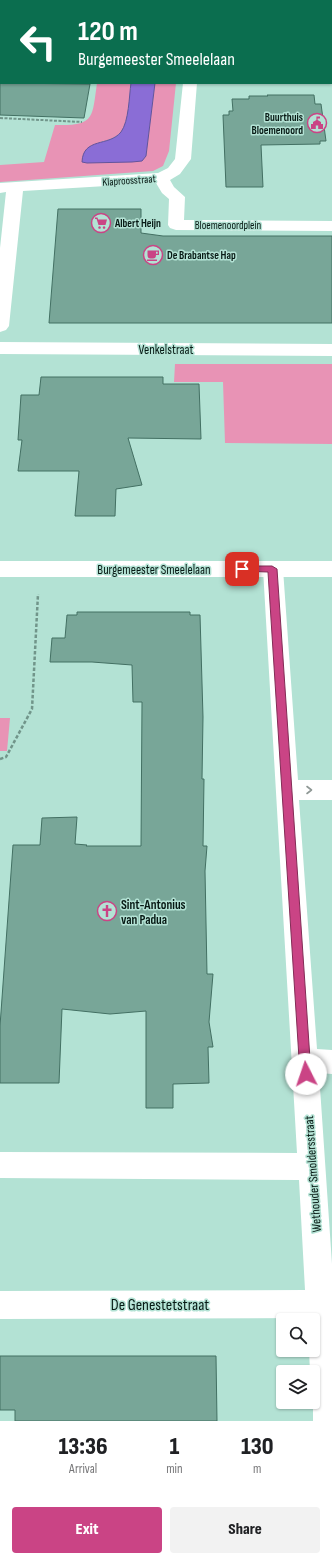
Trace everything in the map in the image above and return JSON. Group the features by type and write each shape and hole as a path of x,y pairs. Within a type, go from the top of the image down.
{"street":[{"name":"Klaproosstraat","path":"8,188 161,178 174,171 183,159 190,84"},
{"name":"Bloemenoordplein","path":"161,178 168,190 177,197 176,225 332,226"},
{"path":"0,326 8,188"},
{"name":"Venkelstraat","path":"0,348 332,350"},
{"name":"Burgemeester Smeelelaan","path":"0,569 332,569"},
{"name":"Wethouder Smoldersstraat","path":"272,569 328,1421"},
{"path":"287,790 332,790"},
{"path":"305,1060 332,1062"},
{"path":"0,1165 311,1166"},
{"name":"De Genestetstraat","path":"0,1305 320,1304"}],"path":[{"path":"0,118 82,122"},
{"path":"0,759 6,757 32,709 38,591"}],"shaded area":[{"path":"97,84 131,84 124,128 117,136 101,142 146,156 155,84 176,84 169,151 163,166 153,171 0,182 0,165 44,162 55,125 78,124 85,121 89,118 94,104"},
{"path":"131,84 155,84 146,156 142,161 82,162 83,154 92,145 110,140 121,132 126,122"},
{"path":"175,364 332,364 332,444 225,443 223,382 174,382"},
{"path":"0,718 10,718 7,751 0,751"}],"building":[{"path":"0,84 90,84 84,118 0,115"},
{"path":"267,95 314,95 315,104 321,104 326,141 320,141 320,144 261,145 263,187 226,187 223,115 229,115 229,111 233,111 232,99 249,99 249,96 268,96"},
{"path":"58,209 141,209 141,233 163,236 332,236 332,323 49,323"},
{"path":"41,377 163,377 163,384 199,384 201,439 128,438 142,485 116,489 115,516 75,516 79,471 18,471 22,440 18,440 21,395 39,395"},
{"path":"77,612 190,612 190,615 200,615 203,717 202,779 204,779 203,846 207,846 205,871 207,974 213,974 209,1022 213,1047 208,1047 209,1083 173,1084 173,1108 146,1108 146,1011 110,1014 62,1009 59,1083 0,1083 0,1026 13,845 40,845 42,818 77,817 75,844 87,845 86,846 141,846 142,702 133,702 132,665 92,662 50,662 52,638 65,638 67,615 77,615"},
{"path":"0,1356 216,1356 217,1421 15,1421 15,1410 0,1410"}],"place":[{"name":"Buurthuis Bloemenoord","path":"317,123"},
{"name":"Albert Heijn","path":"101,223"},
{"name":"De Brabantse Hap","path":"153,255"},
{"name":"Sint-Antonius van Padua","path":"107,911"}],"route":[{"path":"242,569 272,569 306,1074"}]}
